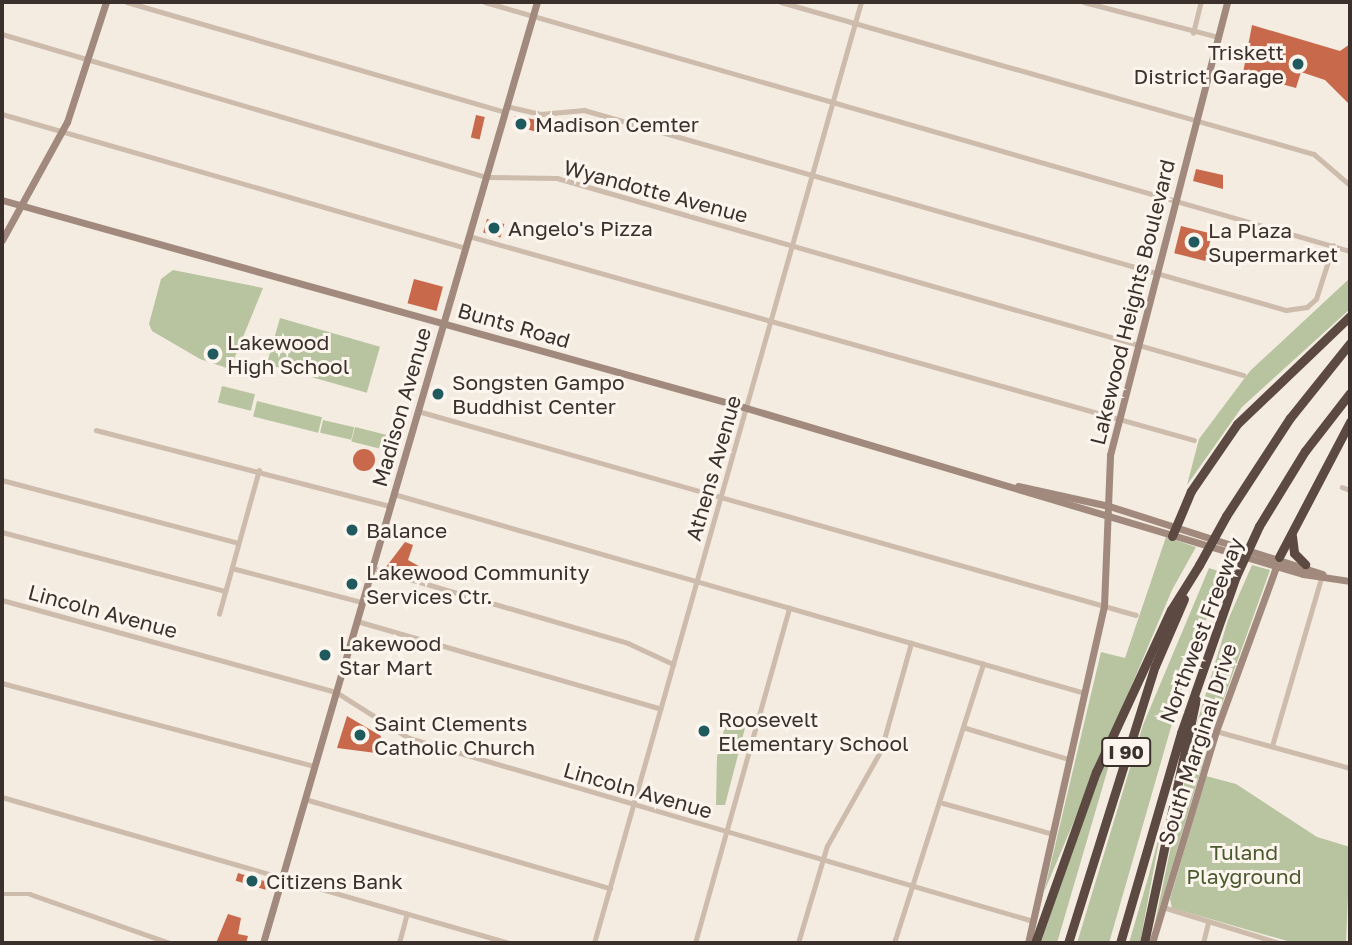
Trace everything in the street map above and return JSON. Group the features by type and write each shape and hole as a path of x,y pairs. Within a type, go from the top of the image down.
{"highway":[{"path":"1172,536 1174,526 1237,424 1350,316"},
{"name":"Northwest Freeway","path":"1068,943 1155,666 1199,565 1226,516 1290,418 1350,343"},
{"name":"Northwest Freeway","path":"1120,943 1197,684 1236,576 1259,526 1305,451 1350,393"},
{"path":"1278,561 1350,422"},
{"path":"1293,530 1292,548 1305,564"},
{"path":"1035,943 1096,772 1171,610 1199,565"},
{"path":"1144,943 1197,684"}],"main road":[{"path":"2,240 62,132 89,60 106,2"},
{"name":"Madison Avenue","path":"263,943 537,2"},
{"name":"Lakewood Heights Boulevard","path":"1028,943 1104,606 1110,455 1227,2"},
{"name":"Bunts Road","path":"2,200 746,408 1016,486 1172,536 1278,561"},
{"name":"Bunts Road","path":"1016,486 1109,506 1278,561"},
{"path":"1278,561 1305,564 1323,574"},
{"path":"1278,561 1350,582"},
{"name":"South Marginal Drive","path":"1152,943 1216,732 1278,561"}],"street":[{"path":"127,2 505,109 541,114 584,110 1157,271 1286,310 1307,307 1321,289 1334,246"},
{"path":"485,2 1350,251"},
{"path":"781,2 1314,154 1350,185"},
{"name":"Athens Avenue","path":"594,943 861,2"},
{"path":"1084,2 1193,33 1218,37"},
{"path":"1193,33 1201,2"},
{"name":"Wyandotte Avenue","path":"2,34 486,177 557,178 1243,374"},
{"path":"2,114 465,248"},
{"path":"469,236 1194,440"},
{"path":"418,411 1136,615"},
{"path":"96,430 390,506"},
{"path":"219,614 258,470"},
{"path":"2,480 238,543"},
{"path":"1342,487 1350,490"},
{"path":"394,494 1086,693"},
{"path":"2,532 225,592"},
{"path":"232,568 362,602"},
{"path":"372,568 628,643 673,664"},
{"path":"1272,746 1323,574"},
{"name":"Lincoln Avenue","path":"2,600 336,692 409,738 1032,922"},
{"path":"695,943 789,608"},
{"path":"357,621 661,709"},
{"path":"798,943 821,861 876,761 911,643"},
{"path":"894,943 910,887 943,803 983,664"},
{"path":"2,683 315,766"},
{"path":"966,728 1071,759"},
{"path":"1216,732 1350,768"},
{"path":"2,797 509,943"},
{"path":"305,799 610,888"},
{"path":"943,803 1054,834"},
{"path":"2,894 30,894 170,943"},
{"path":"1163,907 1279,943"},
{"path":"399,943 407,914"},
{"path":"1203,943 1208,923"}],"green space":[{"path":"173,270 263,288 230,369 200,359 152,331 149,324 161,279"},
{"path":"1350,278 1350,309 1242,407 1187,485 1199,439 1250,371"},
{"path":"280,318 380,347 367,393 267,364"},
{"path":"222,386 255,394 251,411 218,402"},
{"path":"257,401 322,417 318,433 253,417"},
{"path":"323,420 354,427 351,440 320,433"},
{"path":"355,427 386,435 382,449 351,442"},
{"path":"1166,537 1196,547 1172,590 1044,892 1101,652 1125,658"},
{"path":"1252,565 1270,570 1213,729 1154,927 1197,723 1228,620"},
{"path":"1209,568 1224,573 1188,668 1109,943 1077,943 1143,725"},
{"path":"727,718 746,724 725,805 716,805 717,757"},
{"path":"1118,734 1057,943 1039,943 1100,771"},
{"name":"Tuland Playground","path":"1206,776 1236,784 1317,837 1350,847 1346,943 1294,943 1172,908 1170,899"},
{"path":"1162,825 1140,943 1129,943 1148,878"}],"building":[{"name":"Triskett District Garage","path":"1252,25 1340,51 1350,44 1350,105 1325,80 1301,72 1296,88 1243,73"},
{"path":"476,115 485,117 480,139 471,137"},
{"name":"Madison Cemter","path":"515,116 543,121 540,133 513,125"},
{"path":"1196,169 1223,175 1223,189 1193,181"},
{"name":"Angelo's Pizza","path":"487,219 504,224 500,237 483,232"},
{"name":"La Plaza Supermarket","path":"1181,226 1212,234 1205,261 1174,253"},
{"path":"414,279 443,287 437,311 408,303"},
{"path":"364,449 372,452 375,460 372,468 364,471 356,468 353,460 356,452"},
{"path":"405,542 413,545 408,560 424,569 421,577 386,567"},
{"name":"Saint Clements Catholic Church","path":"347,716 381,736 376,753 337,748"},
{"name":"Citizens Bank","path":"238,873 268,882 265,890 236,881"},
{"path":"228,914 241,918 238,934 248,936 246,943 216,943"}],"place":[{"name":"Triskett District Garage","path":"1298,64"},
{"name":"Madison Cemter","path":"521,124"},
{"name":"Angelo's Pizza","path":"494,228"},
{"name":"La Plaza Supermarket","path":"1194,242"},
{"name":"Lakewood High School","path":"213,354"},
{"name":"Songsten Gampo Buddhist Center","path":"438,394"},
{"name":"Balance","path":"352,530"},
{"name":"Lakewood Community Services Ctr.","path":"352,584"},
{"name":"Lakewood Star Mart","path":"325,655"},
{"name":"Roosevelt Elementary School","path":"704,731"},
{"name":"Saint Clements Catholic Church","path":"360,735"},
{"name":"Citizens Bank","path":"252,881"}]}
